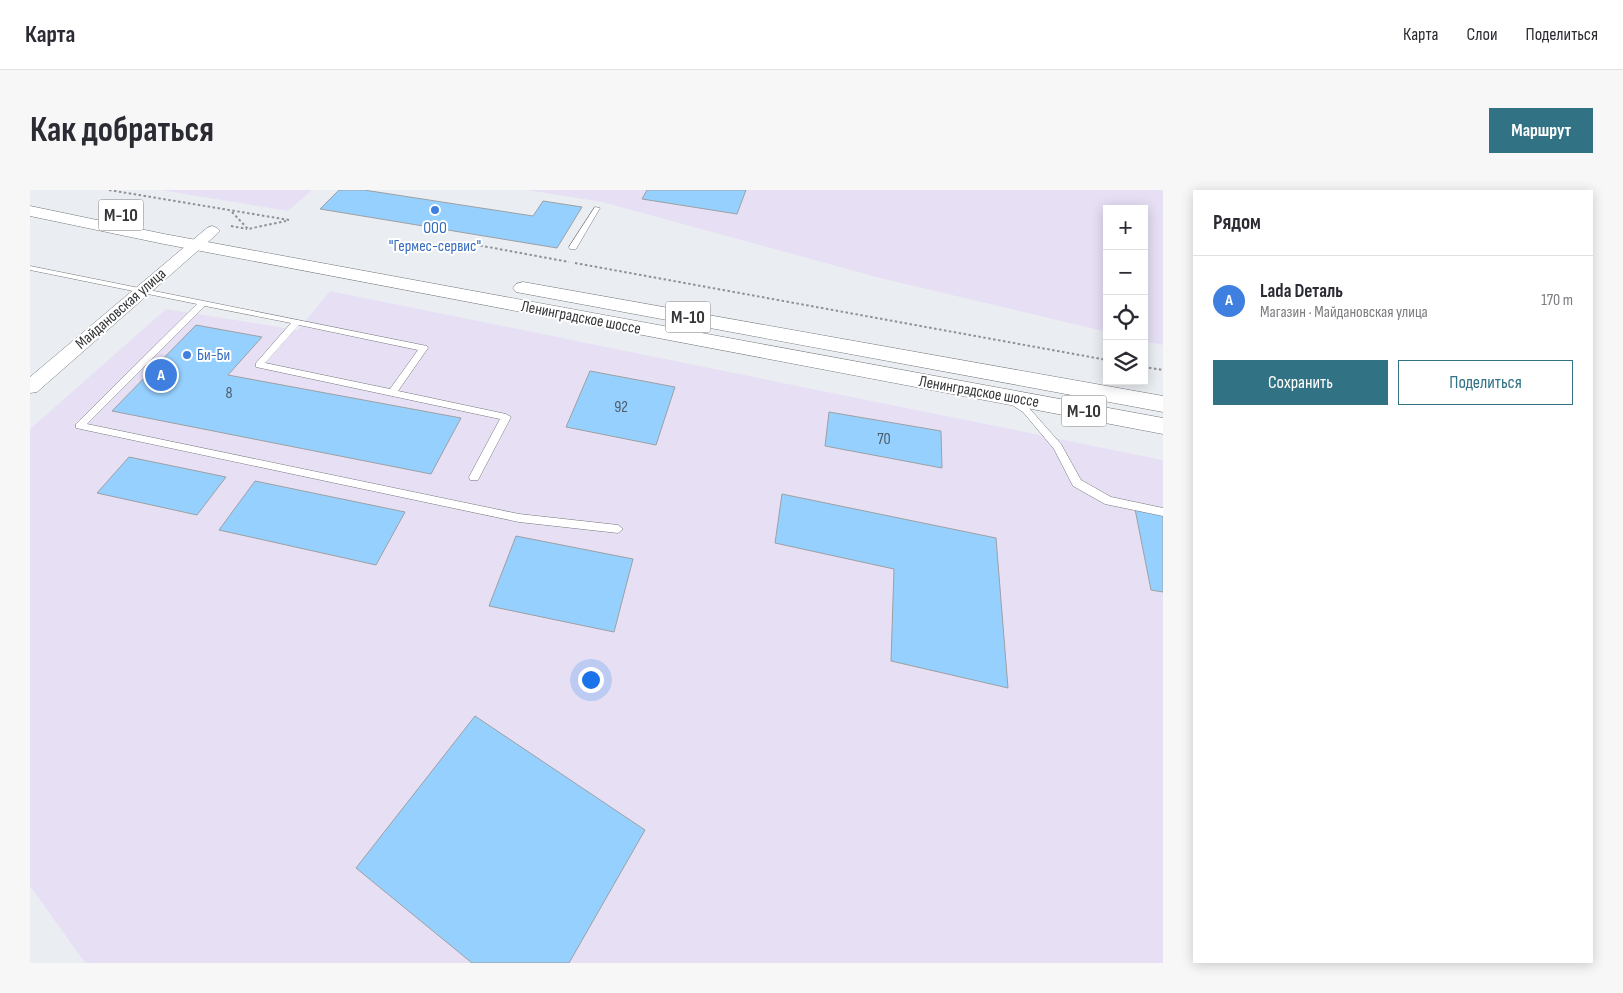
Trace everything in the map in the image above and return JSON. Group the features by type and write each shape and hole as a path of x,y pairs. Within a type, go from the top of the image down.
{"highway":[{"name":"М-10","path":"30,199 166,222"},
{"name":"Ленинградское шоссе","path":"30,211 201,234 1163,404"},
{"name":"Ленинградское шоссе","path":"201,234 1005,396 1163,426"}],"street":[{"name":"Майдановская улица","path":"30,387 141,292 201,234"}],"lane":[{"path":"573,247 597,208"},
{"path":"30,268 424,348 392,394"},
{"path":"202,304 79,426 519,518 618,529"},
{"path":"298,322 259,366 506,417 474,477"},
{"path":"1005,396 1026,410 1058,447 1077,483 1109,501 1163,512"}],"path":[{"path":"108,190 289,220 248,229 232,212"},
{"path":"431,247 461,242 1103,359"},
{"path":"1148,368 1163,370"}],"shaded area":[{"path":"161,190 312,190 288,211"},
{"path":"527,190 1163,190 1163,345 1148,342 1148,205 1103,205 1103,331 880,278 602,202"},
{"path":"330,291 1163,460 1163,963 85,963 30,886 30,429 166,309 298,330"}],"building":[{"path":"339,190 364,190 533,216 543,201 582,207 557,248 320,209"},
{"path":"647,190 746,190 737,214 642,199"},
{"path":"196,325 262,337 228,375 461,418 431,474 112,411"},
{"path":"590,371 675,387 656,445 566,427"},
{"path":"829,412 941,431 942,468 825,446"},
{"path":"129,457 226,477 197,515 97,493"},
{"path":"255,481 405,512 376,565 219,530"},
{"path":"782,494 996,538 1008,688 891,661 894,569 775,543"},
{"path":"1134,504 1163,510 1163,592 1151,590"},
{"path":"516,536 633,559 614,632 489,606"},
{"path":"475,716 645,830 569,963 472,963 356,868"}],"place":[{"name":"ООО \"Гермес-сервис\"","path":"435,210"},
{"name":"Би-Би","path":"187,355"},
{"name":"Lada Dеталь","path":"161,375"}]}
